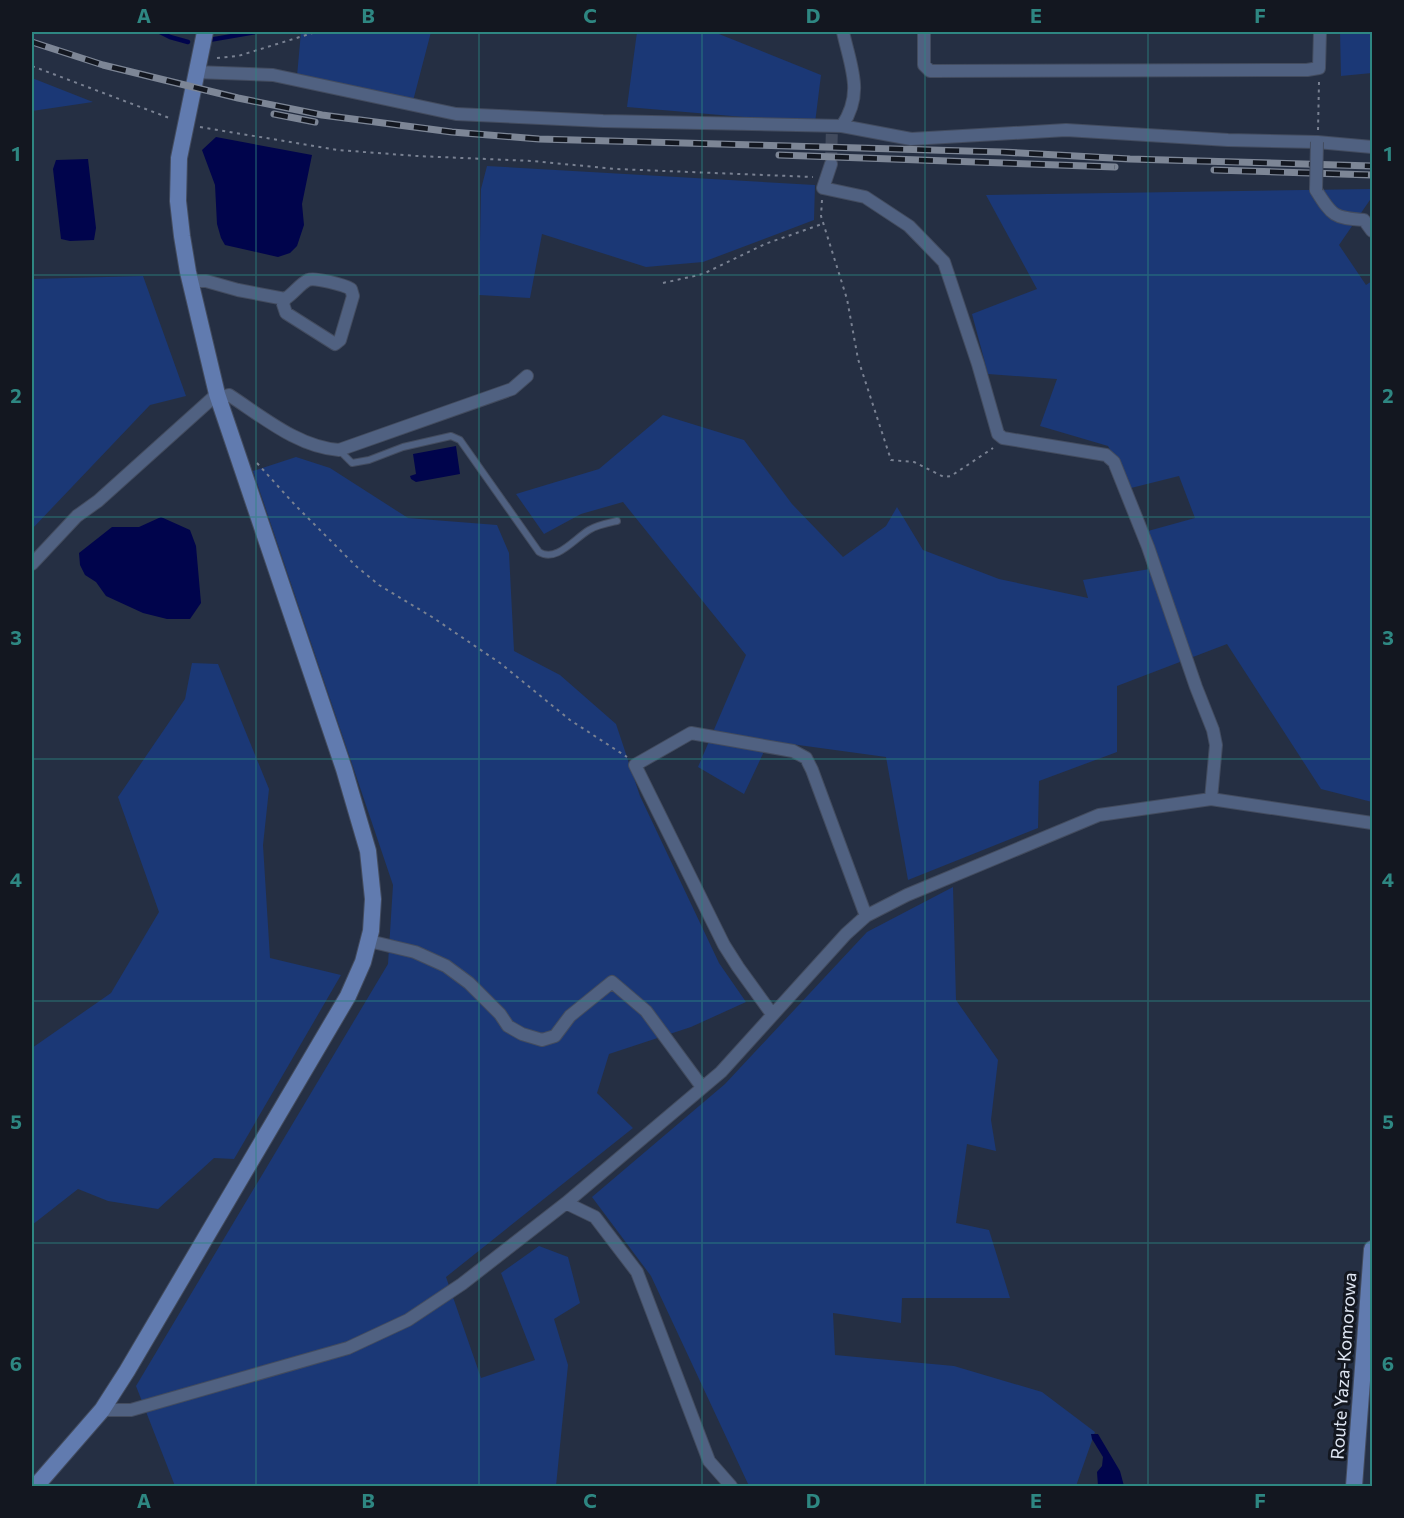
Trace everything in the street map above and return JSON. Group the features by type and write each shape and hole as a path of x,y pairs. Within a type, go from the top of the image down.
{"street":[{"path":"36,1486 102,1410 348,996 363,962 369,941 374,899 368,851 344,769 218,396 191,281 178,201 179,158 205,32"},
{"path":"842,126 851,113 855,98 853,75 843,32"},
{"path":"924,32 924,65 930,71 1319,68 1320,32"},
{"path":"197,64 273,75 456,114 603,121 842,126 911,139 1066,130 1228,140 1317,142 1372,147"},
{"path":"1317,142 1316,190 1328,209 1340,218 1364,220 1372,231"},
{"path":"831,164 824,183 866,197 909,226 944,262 978,364 998,434 1003,438 1106,455 1114,462 1148,547 1213,730 1216,744 1211,799"},
{"path":"312,279 351,289 353,296 340,340 335,344 286,313 283,304 285,299 306,281 312,279"},
{"path":"191,281 206,281 285,299"},
{"path":"32,564 76,516 98,501 218,396 229,395 302,441 321,449 339,450 512,389 527,376"},
{"path":"772,1014 724,945 635,765 691,733 793,751 806,758 866,916"},
{"path":"102,1410 132,1410 348,1348 408,1320 462,1284 566,1203 721,1072 832,948 866,916 907,895 1099,815 1211,799 1372,823"},
{"path":"369,941 422,954 446,966 469,983 500,1014 508,1026 522,1034 542,1040 555,1036 570,1016 612,982 650,1017 702,1087"},
{"path":"566,1203 595,1217 637,1272 709,1461 731,1486"},
{"name":"Route Yaza-Komorowa","path":"1354,1486 1372,1249"}],"lane":[{"path":"339,450 352,463 369,460 403,447 451,436 460,440 538,552 545,556 554,555 590,529 617,521"}],"path":[{"path":"197,64 238,56 316,32"},
{"path":"32,66 140,105 186,125 338,150 532,161 824,183 821,216 847,299 858,359 891,460 914,462 944,477 951,476 995,447 1003,438"},
{"path":"1317,142 1319,68"},
{"path":"663,283 703,274 765,244 824,224"},
{"path":"255,461 302,513 356,566 379,585 432,617 500,663 570,720 623,753 635,765"}],"shaded area":[{"path":"301,32 431,32 413,101 297,76"},
{"path":"637,32 719,32 719,34 821,75 815,123 627,107"},
{"path":"1340,32 1372,32 1372,73 1341,76"},
{"path":"32,78 93,102 32,111"},
{"path":"216,137 312,155 302,204 304,225 297,246 290,253 278,257 225,245 217,224 215,185 202,150"},
{"path":"88,159 96,228 94,240 61,239 53,169 56,160"},
{"path":"487,166 815,185 814,220 703,262 646,267 542,234 530,298 479,295 481,189"},
{"path":"1372,189 1372,197 1339,245 1366,285 1372,281 1372,802 1321,789 1227,644 1117,686 1117,752 1039,781 1038,828 908,880 886,757 769,741 744,794 698,767 746,655 623,502 581,514 544,534 516,494 599,469 663,415 744,440 792,504 843,557 886,526 897,507 923,550 999,579 1088,598 1083,580 1162,567 1148,531 1195,518 1179,476 1131,488 1108,446 1040,426 1057,379 988,374 972,314 1037,289 986,195"},
{"path":"143,276 186,396 150,405 32,529 32,279"},
{"path":"456,446 460,474 416,482 411,479 410,476 416,474 413,454"},
{"path":"296,457 330,468 408,518 497,525 509,553 514,651 560,675 616,724 640,796 719,963 746,1002 691,1027 609,1054 597,1093 633,1128 446,1277 481,1378 535,1360 501,1273 539,1246 568,1257 580,1303 554,1319 568,1365 556,1486 175,1486 136,1386 388,964 393,885 253,471"},
{"path":"161,517 190,530 196,546 201,603 190,619 167,619 143,613 106,596 96,582 85,575 80,565 79,553 112,527 139,527"},
{"path":"192,663 218,664 269,789 263,845 270,958 341,975 234,1159 214,1158 158,1209 108,1201 78,1189 32,1225 32,1048 111,993 159,912 118,797 185,699"},
{"path":"953,887 956,1000 998,1060 991,1120 996,1151 967,1144 956,1223 989,1230 1010,1298 902,1298 901,1323 833,1313 835,1355 954,1366 1042,1392 1095,1432 1076,1486 749,1486 651,1276 592,1197 725,1084 867,932"},
{"path":"1091,1434 1098,1434 1120,1471 1124,1486 1098,1486 1097,1472 1102,1466 1103,1457"}],"waterway":[{"path":"160,32 188,42"},
{"path":"209,40 256,32"}],"tunnel":[{"path":"831,164 832,126"}],"railway":[{"path":"32,42 103,65 238,98 322,115 452,132 539,139 1002,152 1130,159 1372,166"},
{"path":"274,114 315,122"},
{"path":"779,155 1115,167"},
{"path":"1214,170 1372,175"}]}
